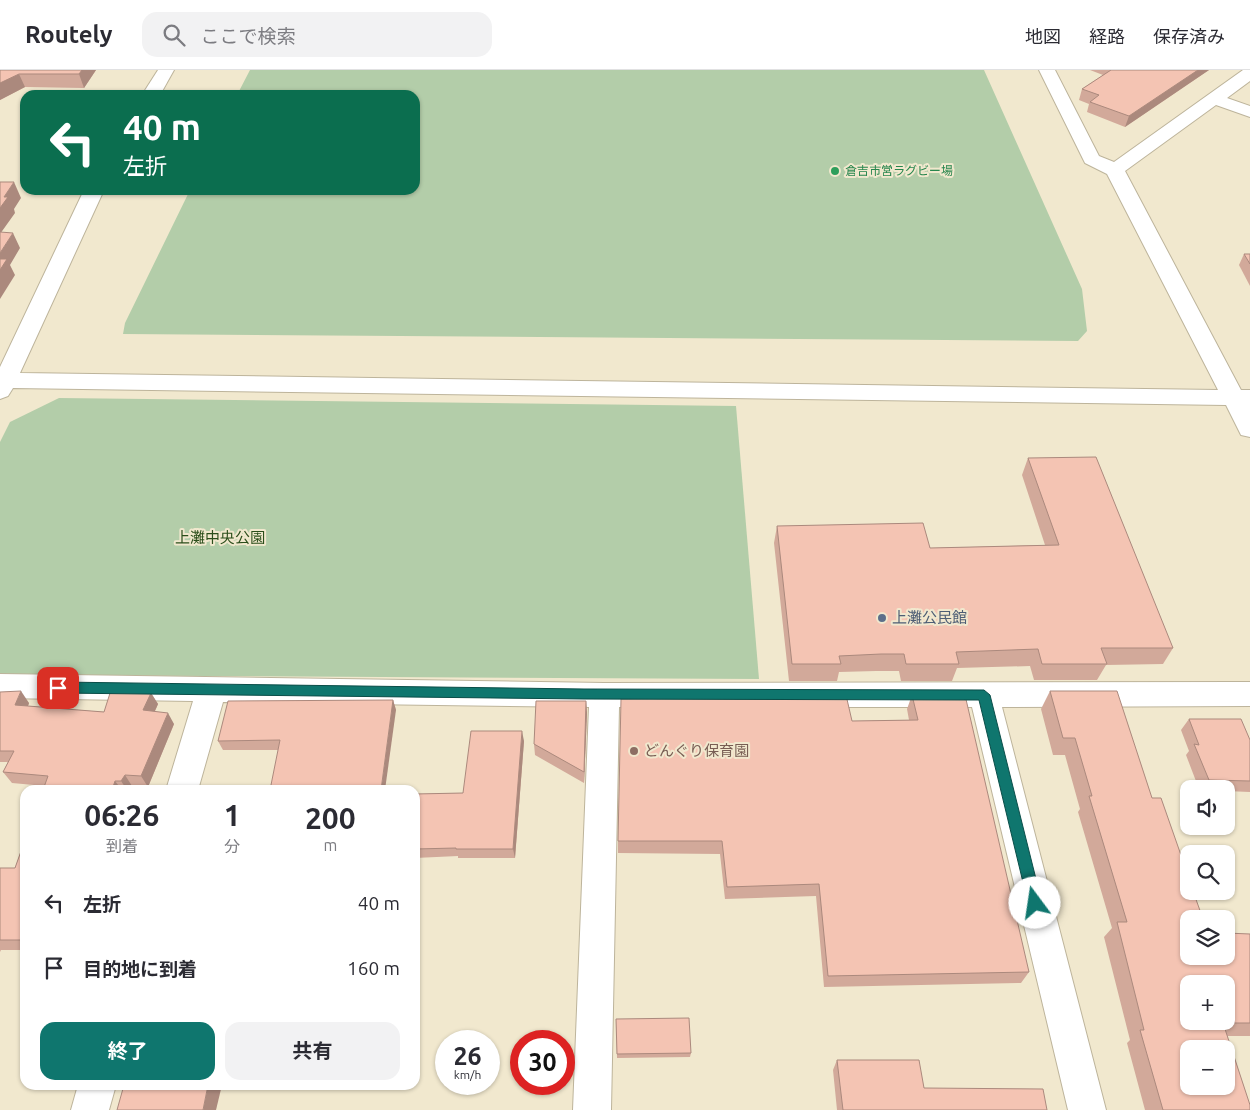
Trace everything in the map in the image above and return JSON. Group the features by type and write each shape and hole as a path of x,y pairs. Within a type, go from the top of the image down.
{"street":[{"path":"154,90 166,70"},
{"path":"1047,70 1092,159 1115,170 1241,398 1250,428"},
{"path":"1115,170 1250,73"},
{"path":"1215,99 1250,112"},
{"path":"92,195 2,384 1241,398"},
{"path":"0,686 604,694 1250,694"},
{"path":"183,785 211,690"},
{"path":"592,1110 604,694"},
{"path":"984,695 1087,1110"},
{"path":"90,1110 96,1090"}],"green space":[{"path":"250,70 984,70 1082,289 1087,331 1078,341 123,334 125,323 188,195 420,195 420,90 240,90"},
{"name":"上灘中央公園","path":"59,398 736,406 759,679 0,675 0,442 10,422"}],"building":[{"path":"0,70 82,70 79,74 19,74 0,83"},
{"path":"1111,70 1198,70 1129,116 1090,102 1099,95 1082,89"},
{"path":"0,182 14,182 4,197 8,197 0,208"},
{"path":"0,232 13,233 0,253"},
{"path":"1244,254 1250,254 1250,264"},
{"path":"0,259 7,259 0,270"},
{"path":"1096,457 1173,648 1101,648 1107,664 1042,664 1038,649 956,652 959,664 906,664 904,654 881,654 839,656 841,664 792,664 777,526 923,523 930,548 1059,545 1028,458"},
{"path":"111,690 151,693 143,710 168,713 141,776 125,775 121,781 115,781 114,785 45,785 48,776 3,772 14,751 0,751 0,692 21,691 15,705 104,712"},
{"path":"1050,691 1117,691 1152,798 1161,798 1180,852 1180,900 1196,900 1200,910 1180,910 1180,965 1235,965 1235,933 1250,934 1250,1023 1235,1023 1235,975 1180,975 1180,1030 1225,1030 1229,1040 1180,1040 1180,1095 1235,1095 1235,1059 1250,1110 1163,1110 1140,1030 1144,1030 1117,922 1127,922 1089,796 1092,796 1075,738 1063,738"},
{"path":"846,695 852,721 918,720 912,695 965,695 1029,972 828,976 819,884 727,887 722,841 618,841 621,699"},
{"path":"393,700 382,785 271,785 280,740 218,741 228,701"},
{"path":"536,701 586,701 584,772 534,744"},
{"path":"1189,719 1241,719 1250,740 1250,781 1209,780 1194,744 1199,745"},
{"path":"471,731 522,731 513,849 420,849 420,794 463,793"},
{"path":"20,854 20,940 0,940 0,868 15,868"},
{"path":"689,1018 691,1053 617,1054 616,1019"},
{"path":"837,1060 919,1060 924,1088 1043,1089 1047,1110 843,1110"},
{"path":"123,1090 207,1090 203,1110 117,1110"}],"place":[{"name":"倉吉市営ラグビー場","path":"835,171"},
{"name":"上灘公民館","path":"882,618"},
{"name":"どんぐり保育園","path":"634,751"}],"route":[{"path":"58,688 584,694 984,695 1035,903"}]}
